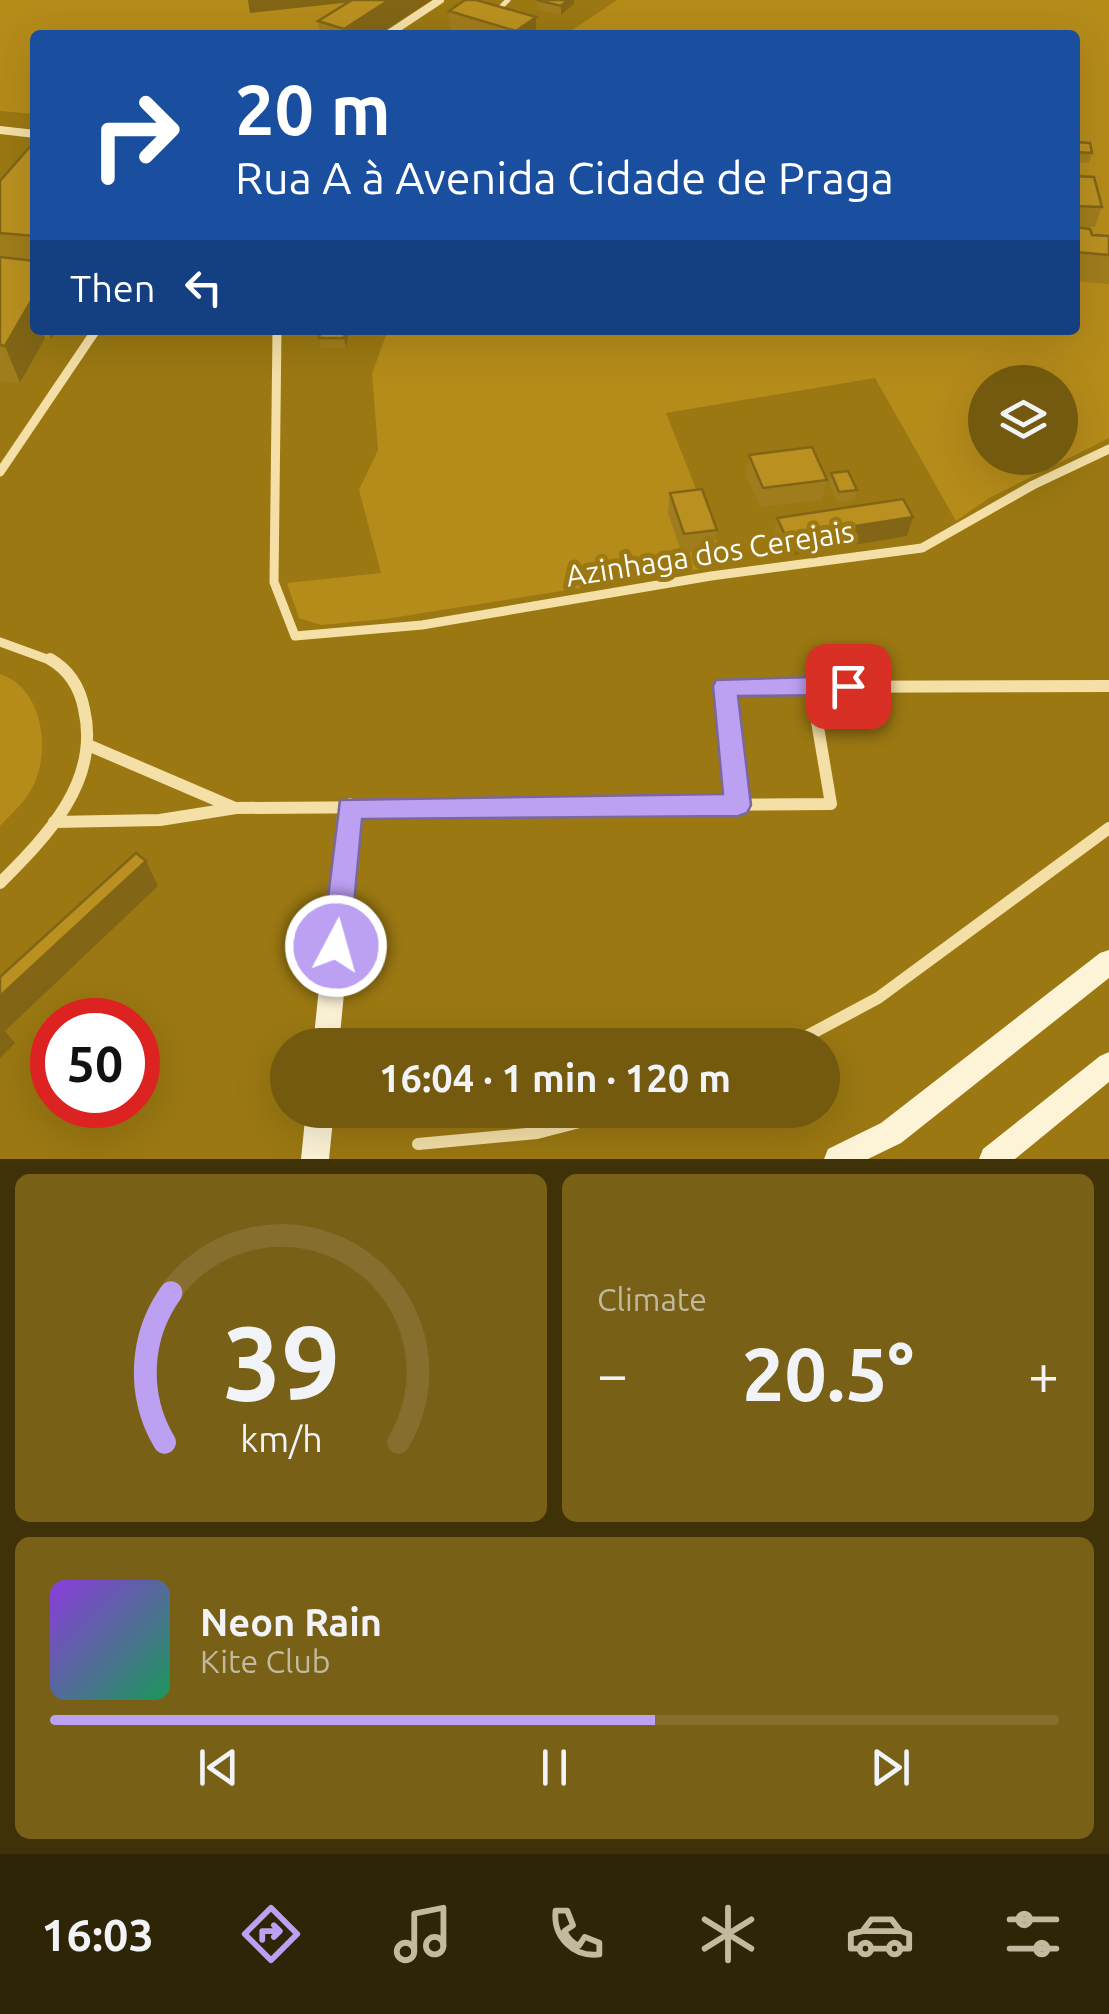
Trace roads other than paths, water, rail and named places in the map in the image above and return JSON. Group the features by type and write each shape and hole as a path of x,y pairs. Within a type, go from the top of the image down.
{"main road":[{"path":"328,1028 350,808"},
{"path":"838,1159 891,1132 1109,962"},
{"path":"993,1159 1109,1065"},
{"path":"315,1159 318,1128"}],"street":[{"path":"394,30 440,0"},
{"path":"0,130 30,133"},
{"path":"0,472 93,335"},
{"name":"Azinhaga dos Cerejais","path":"277,335 274,582 294,636 422,625 711,576 922,548 1033,485 1109,449"},
{"path":"0,642 58,664 77,686 88,717 88,745 74,796 0,883"},
{"path":"738,805 725,686 1109,686"},
{"path":"54,822 176,819 236,808 831,804 810,686"},
{"path":"88,745 236,808"},
{"path":"822,1028 878,998 1109,828"},
{"path":"418,1144 537,1134 559,1128"}]}
